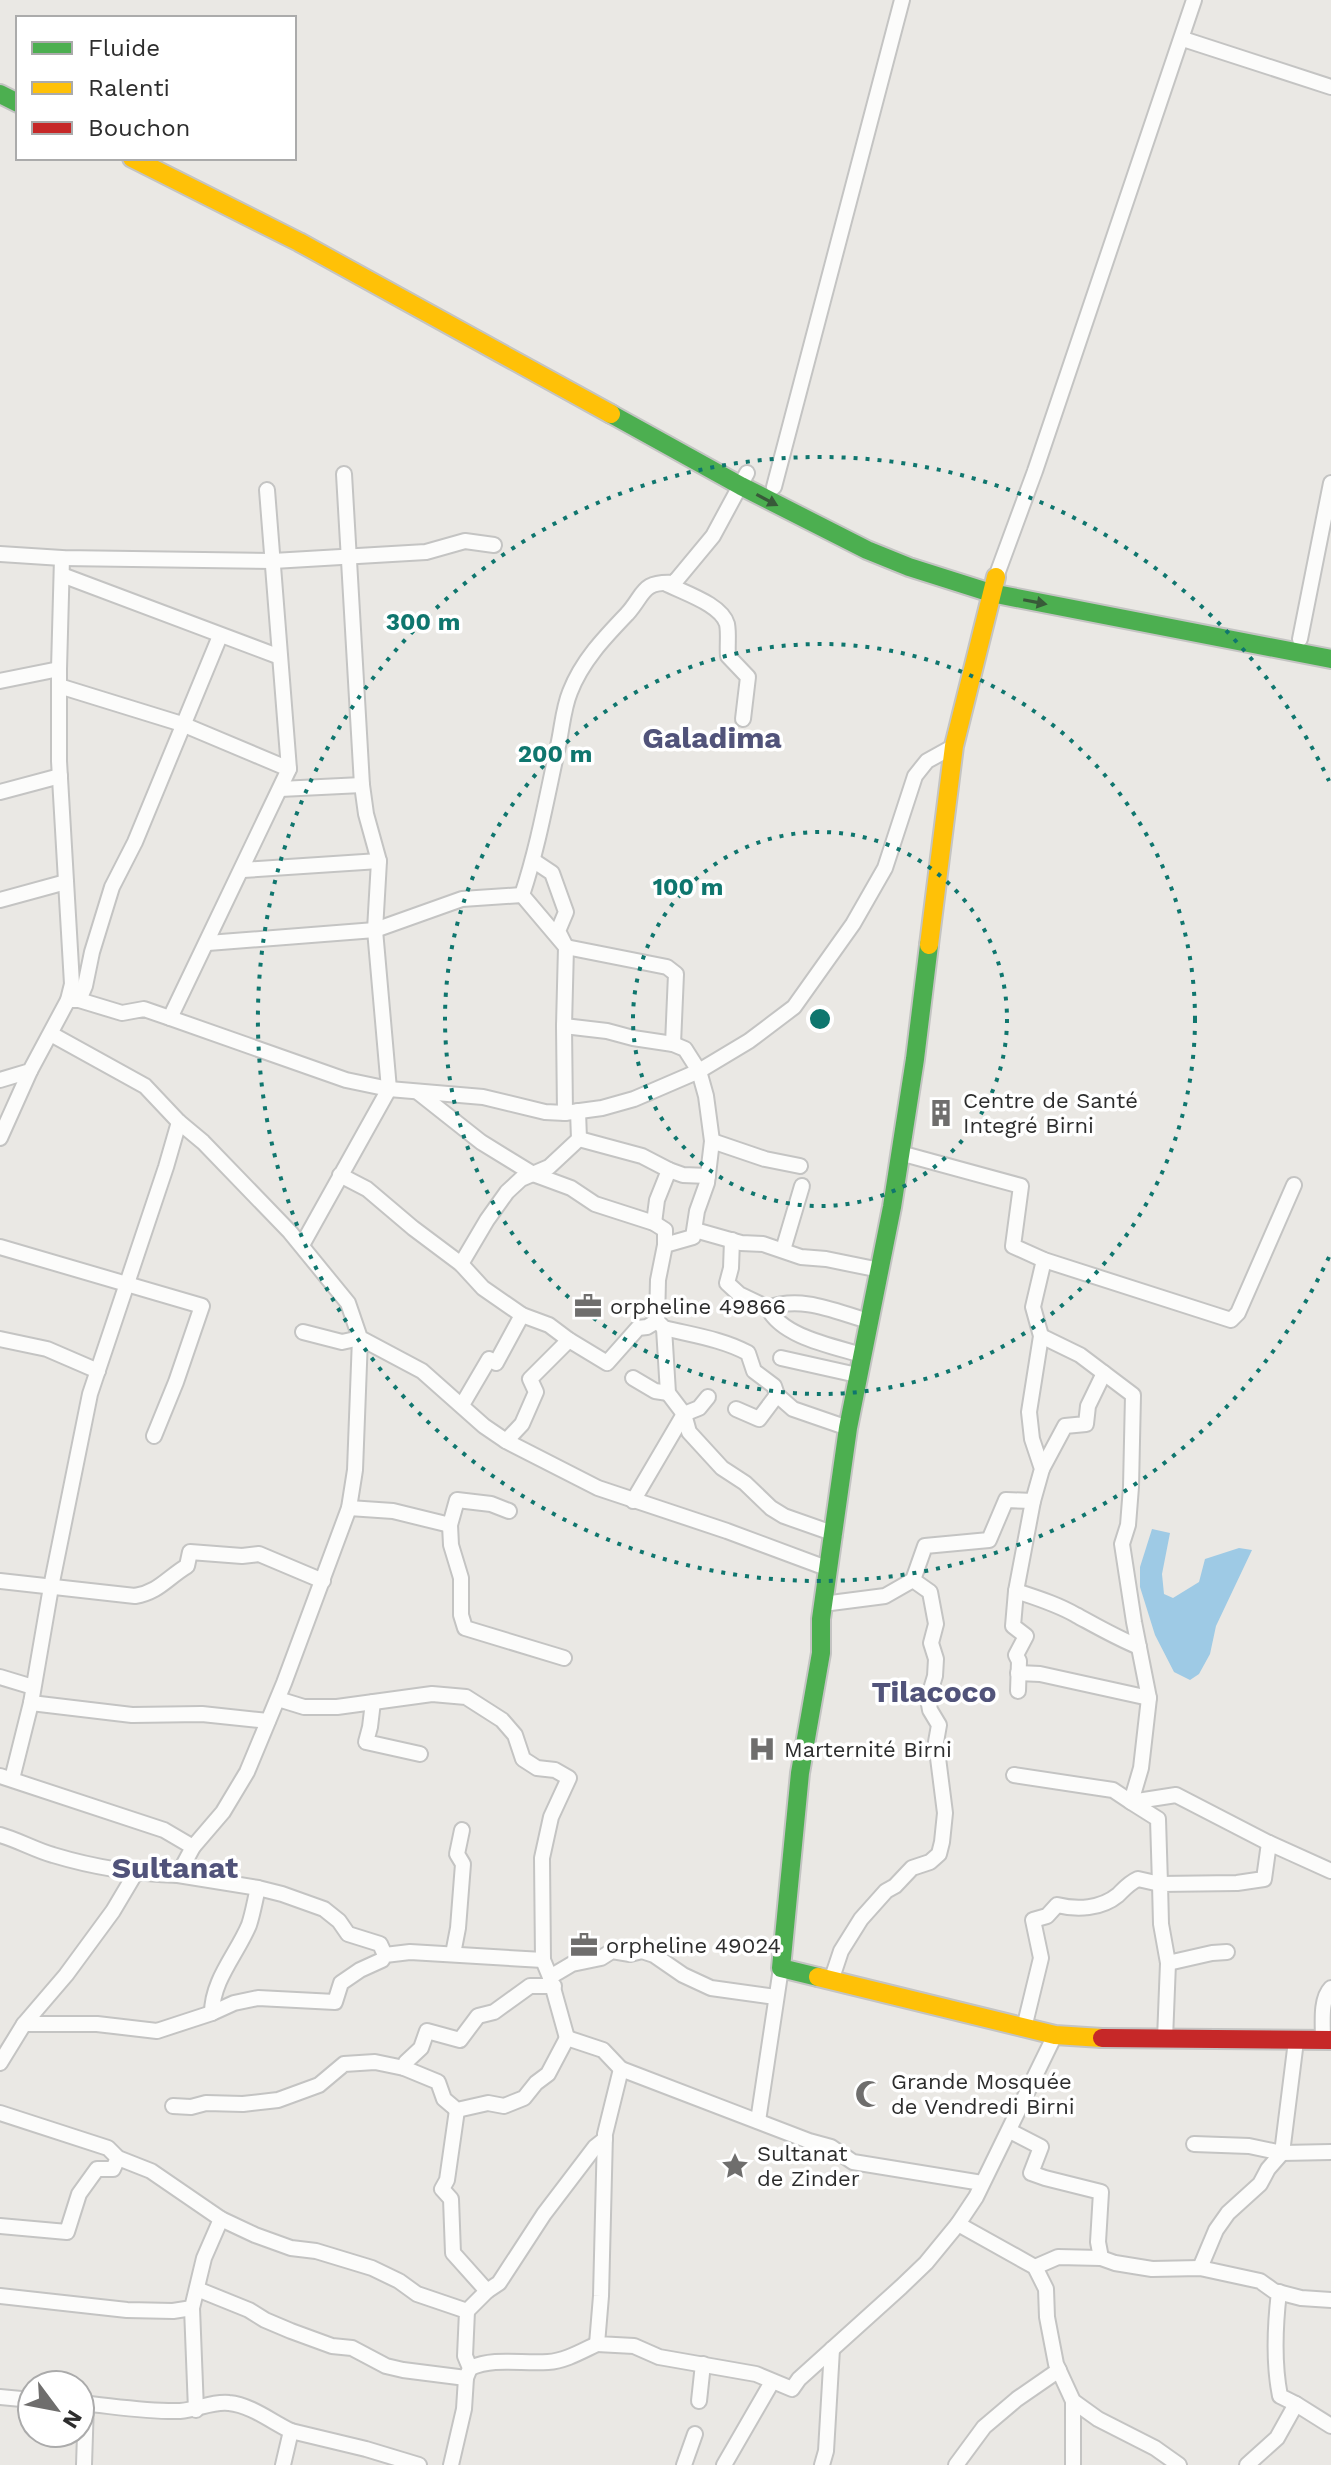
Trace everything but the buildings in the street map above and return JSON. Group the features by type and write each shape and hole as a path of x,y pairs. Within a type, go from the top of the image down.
{"main road":[{"path":"136,160 299,242 798,508 994,585 1331,659"},
{"path":"167,160 307,232 744,480 774,487 798,508"},
{"path":"994,585 1331,645"},
{"path":"994,585 954,746 915,1059 880,1270 848,1428 823,1604 821,1653 800,1773 781,1968 1055,2035 1327,2040"}],"street":[{"path":"774,487 902,0"},
{"path":"994,585 1194,0"},
{"path":"1183,39 1331,87"},
{"path":"302,1245 389,1089 375,930 379,861 366,814 362,785 344,474"},
{"path":"522,895 534,861 569,693 579,672 608,631 645,590 654,583 674,583 713,536 744,480"},
{"path":"1300,639 1331,483"},
{"path":"170,1018 289,769 267,490"},
{"path":"0,554 62,558 273,561 426,552 465,541 494,545"},
{"path":"62,558 60,776 73,1000"},
{"path":"62,575 280,657"},
{"path":"665,583 721,611 727,626 728,656 748,677 743,719"},
{"path":"0,1138 30,1071 73,1000 85,986 112,887 135,842 220,636"},
{"path":"0,681 59,669"},
{"path":"59,686 182,724 289,769"},
{"path":"73,1000 122,1013 144,1009 346,1080 389,1089 483,1097 528,1109 572,1112 634,1099 699,1071 749,1041 794,1007 853,924 885,868 915,776 927,761 954,746"},
{"path":"0,792 60,776"},
{"path":"280,789 362,785"},
{"path":"243,870 379,861"},
{"path":"534,861 552,873 566,912 558,931 566,947 564,1026 572,1112 579,1139"},
{"path":"0,900 66,882"},
{"path":"208,943 375,930 462,899 522,895"},
{"path":"522,895 566,947 667,967 676,974 673,1044"},
{"path":"564,1026 673,1044 685,1049 699,1071 712,1141 708,1176 693,1237 665,1245"},
{"path":"51,1034 145,1086 203,1142 302,1245 348,1303 360,1338 355,1470 349,1508 278,1699 247,1772 223,1812 193,1847 178,1875"},
{"path":"0,1080 30,1071"},
{"path":"419,1092 481,1142 533,1174 571,1188 595,1204 654,1223 665,1230 658,1280 668,1393 684,1414 689,1432 722,1468 745,1483 771,1508 784,1516 835,1534"},
{"path":"179,1122 90,1394 31,1703 6,1778 164,1830 193,1847"},
{"path":"461,1264 507,1192 521,1179 549,1167 579,1139"},
{"path":"579,1139 642,1156 683,1175 708,1176"},
{"path":"712,1141 765,1159 800,1166"},
{"path":"900,1153 1021,1186 1013,1246 1044,1260 1231,1320 1238,1313 1294,1185"},
{"path":"654,1223 657,1200 669,1170"},
{"path":"340,1175 367,1189 461,1264 483,1288 522,1315 549,1325 607,1363 638,1328 660,1325 723,1342 748,1353 754,1371 774,1386 777,1395 793,1409 848,1428"},
{"path":"783,1250 802,1186"},
{"path":"695,1230 763,1244 801,1257 880,1270"},
{"path":"732,1240 727,1283 739,1294 768,1308 804,1302 869,1321"},
{"path":"0,1247 202,1306 154,1436"},
{"path":"1042,1469 1032,1439 1029,1412 1041,1336 1033,1307 1044,1260"},
{"path":"768,1308 770,1314 797,1335 862,1355"},
{"path":"462,1405 489,1359 496,1363 522,1315"},
{"path":"303,1332 342,1342 360,1338 422,1371 484,1426 506,1441 598,1488 829,1569"},
{"path":"1041,1336 1080,1355 1133,1395 1131,1487 1128,1525 1122,1544 1149,1698 1141,1768 1131,1802"},
{"path":"0,1339 47,1349 98,1371"},
{"path":"506,1441 522,1424 536,1392 530,1379 569,1340"},
{"path":"781,1358 857,1375"},
{"path":"1018,1691 1019,1661 1016,1655 1026,1636 1013,1626 1016,1591 1033,1501 1042,1469 1065,1426 1086,1424 1088,1406 1104,1373"},
{"path":"633,1378 655,1391 668,1393"},
{"path":"736,1409 759,1419 777,1395"},
{"path":"633,1501 684,1414 699,1408 708,1397"},
{"path":"509,1511 491,1504 457,1500 450,1525 451,1545 461,1578 461,1615 465,1628 564,1658"},
{"path":"823,1604 885,1596 913,1580 925,1546 989,1540 1006,1500 1033,1501"},
{"path":"349,1508 393,1511 450,1525"},
{"path":"0,1581 135,1596 149,1594 187,1566 190,1552 242,1556 259,1554 323,1581"},
{"path":"831,1981 841,1951 861,1919 912,1868 930,1862 939,1854 942,1842 945,1813 936,1742 939,1725 930,1710 928,1699 935,1676 936,1659 931,1643 936,1624 930,1592 913,1580"},
{"path":"1016,1591 1076,1614 1107,1634 1139,1647"},
{"path":"1018,1673 1040,1674 1149,1698"},
{"path":"0,1677 33,1687"},
{"path":"278,1699 304,1707 337,1707 432,1694 466,1697 502,1720 515,1735 523,1759 537,1768 555,1770 569,1778 551,1817 542,1858 543,1960 567,2038 548,2074 524,2098 504,2106 488,2103 457,2110"},
{"path":"373,1702 366,1742 420,1754"},
{"path":"31,1703 132,1715 202,1714 268,1721"},
{"path":"1014,1775 1113,1790 1158,1819 1161,1924 1168,1963 1165,2039"},
{"path":"1131,1802 1176,1795 1331,1871"},
{"path":"453,1954 463,1864 457,1854 462,1830"},
{"path":"0,1835 51,1854 135,1874 178,1875 258,1888 324,1909 339,1921 348,1934 380,1944 385,1955"},
{"path":"1024,2028 1041,1958 1033,1920 1047,1916 1057,1905 1071,1908 1102,1905 1138,1879 1160,1884 1237,1883 1264,1879 1269,1843"},
{"path":"0,2063 24,2024 66,1975 113,1911 135,1874"},
{"path":"212,2013 218,1984 249,1924 258,1888"},
{"path":"404,2068 421,2048 427,2031 460,2040 478,2016 494,2012 530,1986 552,1982 572,1964 601,1958 612,1951 630,1954 642,1951 654,1955 683,1975 711,1988 776,1997"},
{"path":"385,1955 410,1952 543,1960"},
{"path":"1168,1963 1227,1952"},
{"path":"24,2024 97,2024 157,2031 234,2003 258,1998 335,2002 341,1983 382,1960 385,1955"},
{"path":"758,2121 781,1968"},
{"path":"1327,2040 1324,2002 1331,1988"},
{"path":"197,2289 291,2331 332,2346 352,2348 386,2366 403,2370 468,2373 484,2362 559,2360 597,2344 634,2346 659,2357 756,2374 792,2389 799,2379 918,2271 958,2224 1010,2131 1055,2035"},
{"path":"567,2038 603,2050 621,2069 831,2147 853,2162 982,2183"},
{"path":"1200,2268 1216,2230 1228,2213 1260,2184 1282,2153 1296,2041"},
{"path":"173,2106 278,2100 319,2085 344,2064 375,2062 404,2068 438,2082 444,2099 457,2110"},
{"path":"597,2344 605,2139 621,2069"},
{"path":"457,2110 447,2180 442,2189 451,2199 453,2253 487,2291"},
{"path":"0,2113 108,2148 118,2158 151,2171 221,2219 255,2235 291,2248 316,2251 372,2268 417,2294 467,2311"},
{"path":"1010,2131 1041,2147 1031,2173 1101,2192 1098,2242 1101,2258"},
{"path":"451,2465 464,2409 468,2373 465,2356 467,2311 499,2283 544,2214 595,2147 605,2139"},
{"path":"1194,2144 1249,2146 1282,2153 1331,2152"},
{"path":"0,2226 67,2232 79,2194 97,2169 113,2169 118,2158"},
{"path":"196,2410 192,2308 204,2258 221,2219"},
{"path":"958,2224 1035,2267 1046,2289 1047,2317 1059,2370 1073,2401 1073,2465"},
{"path":"1035,2267 1058,2257 1101,2258 1152,2269 1200,2268 1260,2281 1279,2292 1301,2298 1331,2300"},
{"path":"1279,2292 1275,2328 1280,2396 1331,2426"},
{"path":"0,2296 141,2311 192,2308"},
{"path":"822,2465 826,2451 832,2349"},
{"path":"699,2401 703,2364"},
{"path":"956,2465 984,2427 998,2414 1059,2370"},
{"path":"724,2465 772,2382"},
{"path":"1073,2401 1098,2419 1155,2448 1172,2463"},
{"path":"96,2405 176,2411 231,2403 291,2431 419,2465"},
{"path":"1247,2465 1277,2438 1296,2404"},
{"path":"283,2465 291,2431"},
{"path":"684,2465 695,2434"}],"water":[{"path":"1152,1529 1170,1533 1162,1574 1164,1594 1173,1598 1199,1582 1205,1559 1239,1548 1252,1550 1216,1626 1210,1654 1199,1674 1190,1680 1174,1672 1155,1635 1140,1587 1140,1567"}],"traffic: fast":[{"path":"0,94 16,102"},
{"path":"611,414 741,486 867,550 909,567 991,593 1331,659"},
{"path":"818,1977 781,1968 800,1773 821,1653 821,1619 848,1428 892,1207 929,945"}],"traffic: slow":[{"path":"136,160 299,242 611,414"},
{"path":"929,945 954,746 996,577"},
{"path":"818,1977 1055,2035 1102,2038"}],"traffic: jam":[{"path":"1102,2038 1331,2040"}],"place":[{"name":"Centre de Santé Integré Birni","path":"941,1113"},
{"name":"orpheline 49866","path":"588,1306"},
{"name":"Marternité Birni","path":"762,1749"},
{"name":"orpheline 49024","path":"584,1945"},
{"name":"Grande Mosquée de Vendredi Birni","path":"869,2094"},
{"name":"Sultanat de Zinder","path":"735,2166"}],"district":[{"name":"Galadima","path":"712,738"},
{"name":"Tilacoco","path":"934,1692"},
{"name":"Sultanat","path":"175,1868"}]}
